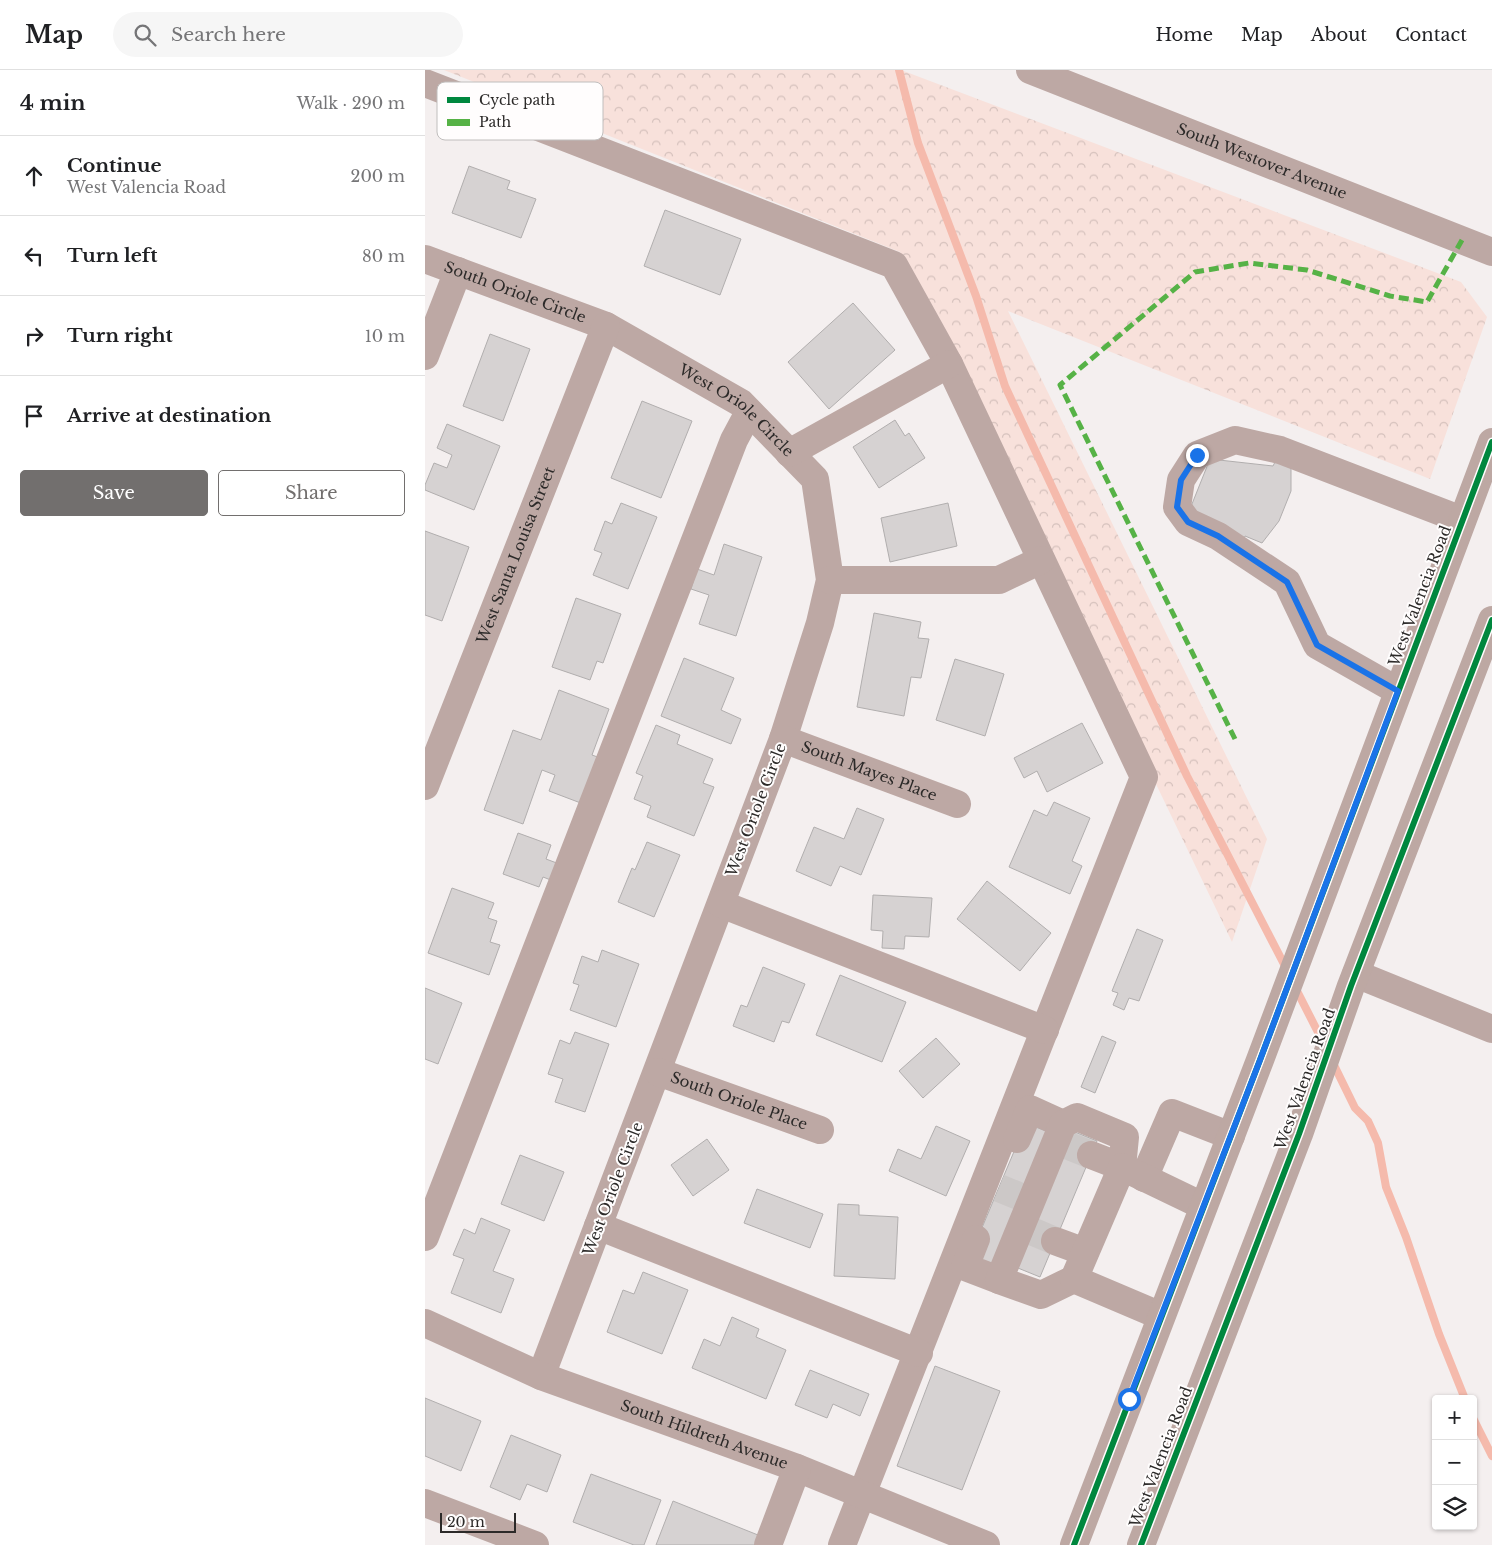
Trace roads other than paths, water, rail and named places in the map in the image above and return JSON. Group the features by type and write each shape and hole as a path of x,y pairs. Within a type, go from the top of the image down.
{"main road":[{"name":"West Valencia Road","path":"1074,1545 1260,1060 1492,442"},
{"name":"West Valencia Road","path":"1141,1545 1299,1134 1353,980 1485,662 1492,620"}],"street":[{"name":"South Westover Avenue","path":"1030,70 1492,252"},
{"path":"425,83 437,88"},
{"path":"572,140 894,265 949,364 1144,777 863,1495 841,1545"},
{"name":"South Oriole Circle","path":"425,259 606,326"},
{"path":"425,356 458,271"},
{"name":"West Oriole Circle","path":"541,1376 783,739 820,623 830,580 815,479 741,403 606,326"},
{"name":"West Santa Louisa Street","path":"425,786 606,326"},
{"path":"789,453 949,364"},
{"path":"425,1237 734,440 749,412"},
{"path":"1398,691 1317,645 1287,582 1218,536 1188,522 1177,507 1181,480 1197,455 1235,440 1280,450 1462,520"},
{"path":"830,580 999,580 1041,560"},
{"name":"South Mayes Place","path":"783,739 957,804"},
{"path":"721,904 1045,1030"},
{"path":"1353,980 1492,1029"},
{"name":"South Oriole Place","path":"658,1072 820,1130"},
{"path":"999,1280 1024,1229 1012,1193 1030,1109 1061,1136"},
{"path":"1133,1173 1125,1137 1077,1117 1012,1193 965,1267 1041,1295 1074,1279 1085,1252 1172,1113 1231,1136"},
{"path":"1091,1155 1203,1206"},
{"path":"598,1226 919,1352"},
{"path":"1055,1240 1085,1252"},
{"path":"1074,1279 1161,1316"},
{"name":"South Hildreth Avenue","path":"425,1323 541,1376 797,1468 973,1543"},
{"path":"768,1545 797,1468"},
{"path":"425,1503 535,1545"}],"waterway":[{"path":"899,70 918,143 976,296 1005,386 1187,776 1287,970"},
{"path":"1295,987 1324,1044"},
{"path":"1332,1061 1355,1108 1368,1121 1378,1143 1386,1187 1406,1237 1439,1334 1463,1395"},
{"path":"1477,1426 1492,1456"}],"tunnel":[{"path":"1064,1144 1091,1155"},
{"path":"999,1188 1021,1197"},
{"path":"1029,1230 1055,1241"}]}
